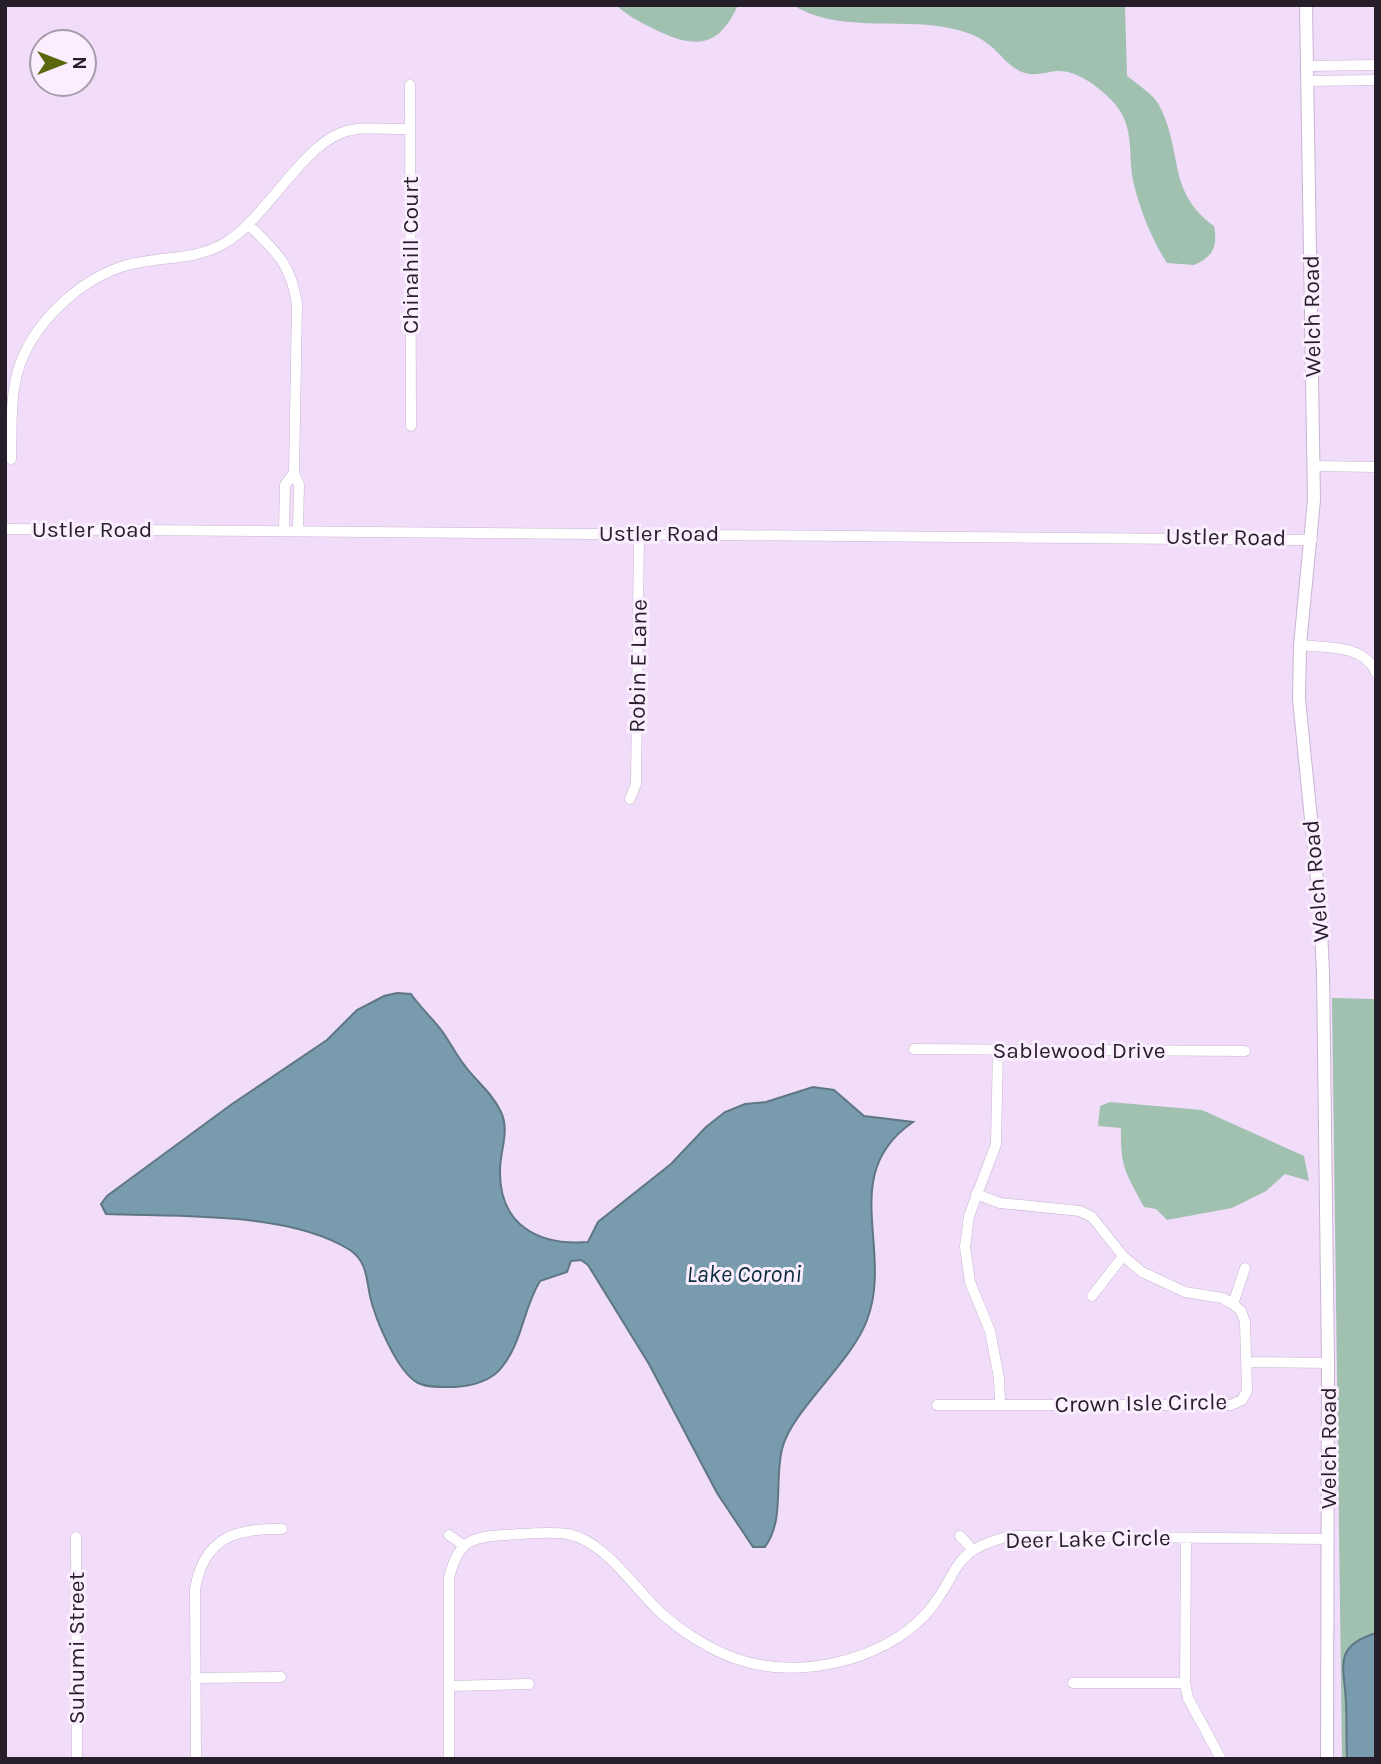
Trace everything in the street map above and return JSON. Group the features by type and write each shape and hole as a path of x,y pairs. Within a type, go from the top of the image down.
{"main road":[{"name":"Welch Road","path":"1306,5 1314,466 1312,540 1300,645 1299,699 1320,909 1323,972 1328,1363 1327,1759"}],"street":[{"path":"1307,66 1376,65"},
{"path":"1308,81 1376,80"},
{"name":"Chinahill Court","path":"410,85 411,426"},
{"path":"11,459 12,404 17,374 26,351 62,303 101,277 126,266 204,253 227,242 248,224 331,138 354,130 410,130"},
{"path":"248,224 287,264 297,304 294,473 299,485 298,530"},
{"path":"1314,466 1376,467"},
{"path":"285,530 285,485 294,473"},
{"path":"285,500 299,500"},
{"name":"Ustler Road","path":"5,529 1312,540"},
{"name":"Robin E Lane","path":"630,799 636,784 639,533"},
{"path":"1300,645 1357,652 1371,662 1376,673"},
{"name":"Sablewood Drive","path":"914,1049 1245,1051"},
{"path":"998,1049 996,1144 976,1194 966,1232 966,1263 978,1306 990,1331 999,1378 1000,1404"},
{"path":"976,1194 1000,1203 1080,1211 1092,1217 1123,1256 1162,1284 1233,1304 1245,1268"},
{"path":"1092,1296 1123,1256"},
{"name":"Crown Isle Circle","path":"937,1405 1231,1405 1242,1400 1247,1391 1245,1322 1241,1311 1233,1304"},
{"name":"Crown Isle Circle","path":"1246,1362 1328,1363"},
{"path":"196,1759 195,1589 198,1571 207,1555 232,1534 254,1529 282,1529"},
{"name":"Deer Lake Circle","path":"463,1545 481,1536 544,1533 568,1534 583,1539 600,1550 662,1613 695,1639 737,1659 798,1668 862,1656 896,1637 925,1615 964,1556 982,1543 1010,1536 1328,1539"},
{"path":"449,1535 463,1545 454,1559 449,1578 449,1759"},
{"path":"960,1536 973,1550"},
{"name":"Suhumi Street","path":"76,1537 76,1759"},
{"name":"Deer Lake Circle","path":"1186,1538 1185,1683 1188,1698 1221,1759"},
{"path":"195,1678 281,1677"},
{"path":"1073,1683 1185,1683"},
{"path":"449,1686 529,1684"}],"green space":[{"path":"616,5 738,5 731,19 715,36 706,41 695,42 658,31"},
{"path":"793,5 1125,5 1127,76 1149,93 1159,105 1167,123 1182,185 1199,213 1214,226 1213,250 1194,265 1167,263 1152,236 1137,195 1132,174 1130,143 1122,113 1103,92 1089,82 1065,72 1023,72 983,41 956,30 926,25 846,22 827,19"},
{"path":"1332,998 1376,999 1376,1759 1342,1759"},
{"path":"1110,1102 1202,1110 1304,1156 1309,1181 1285,1174 1266,1191 1232,1208 1167,1220 1156,1209 1144,1207 1133,1186 1123,1161 1121,1128 1098,1126 1100,1106"}],"water":[{"name":"Lake Coroni","path":"411,994 498,1106 505,1126 500,1170 501,1189 506,1205 524,1228 553,1240 588,1242 598,1222 671,1164 706,1127 725,1112 745,1104 766,1102 813,1087 834,1090 864,1116 913,1122 890,1143 878,1165 872,1189 874,1293 867,1320 849,1353 788,1434 780,1462 775,1525 765,1547 753,1547 717,1493 649,1364 588,1265 581,1260 571,1261 567,1272 540,1281 509,1357 498,1372 481,1382 468,1385 431,1386 418,1383 402,1368 377,1317 363,1265 350,1250 325,1237 265,1222 198,1216 106,1214 101,1204 107,1196 232,1104 327,1040 357,1010 384,996"},
{"path":"1376,1633 1376,1759 1347,1759 1344,1660 1352,1645"}]}
